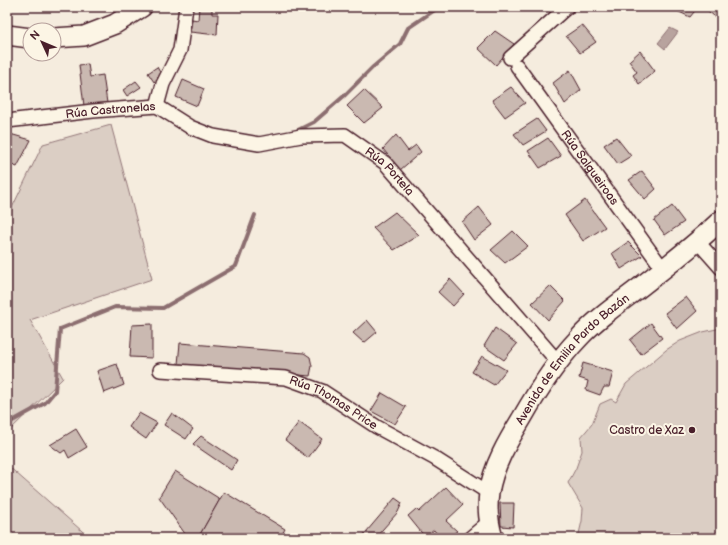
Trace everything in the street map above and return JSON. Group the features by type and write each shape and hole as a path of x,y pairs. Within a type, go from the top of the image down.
{"street":[{"path":"62,37 84,36 115,24 142,7"},
{"name":"Rúa Castranelas","path":"7,121 93,111 158,106 164,84 180,50 186,7"},
{"name":"Rúa Salgueiroas","path":"567,7 514,62 663,269"},
{"path":"7,35 22,37"},
{"name":"Rúa Portela","path":"158,106 190,127 214,136 259,144 301,136 345,135 385,163 558,362"},
{"name":"Avenida de Emilia Pardo Bazán","path":"491,530 489,493 497,464 507,442 537,392 558,362 578,338 607,312 698,242 721,220"},
{"path":"698,242 721,268"},
{"name":"Rúa Thomas Price","path":"160,370 286,378 322,390 377,426 434,458 489,493"},
{"path":"470,538 491,530"}],"shaded area":[{"path":"670,28 678,32 665,49 658,43"},
{"path":"111,125 152,279 30,320 63,378 7,433 7,218 43,144"},
{"path":"721,328 721,538 578,538 583,508 568,483 576,468 582,451 581,437 592,424 600,404 611,399 616,402 626,384 666,350 680,341 703,332"},
{"path":"7,465 90,538 7,538"}],"building":[{"path":"199,7 212,7 212,14 218,14 217,35 190,32 192,19 198,20"},
{"path":"679,7 698,7 690,17 677,11"},
{"path":"709,7 721,7 721,22 707,10"},
{"path":"582,25 596,42 580,53 566,36"},
{"path":"495,31 514,44 496,65 478,48"},
{"path":"640,51 655,71 639,84 633,75 637,72 629,61"},
{"path":"88,64 90,77 103,75 107,103 84,106 79,65"},
{"path":"157,67 161,74 154,82 148,73"},
{"path":"570,70 581,90 565,104 553,83"},
{"path":"183,80 204,89 197,106 176,97"},
{"path":"136,81 141,87 127,96 123,90"},
{"path":"511,87 525,103 505,117 492,100"},
{"path":"364,90 383,108 364,123 347,106"},
{"path":"537,119 546,131 523,145 514,134"},
{"path":"10,134 31,140 17,167 7,163 7,142"},
{"path":"396,135 408,151 416,145 421,152 400,170 383,149"},
{"path":"616,137 631,156 618,164 604,145"},
{"path":"548,138 561,156 540,168 528,151"},
{"path":"642,171 656,189 645,199 629,180"},
{"path":"585,200 605,227 583,241 565,215"},
{"path":"672,206 684,222 665,235 654,220"},
{"path":"479,207 493,225 474,240 462,222"},
{"path":"395,212 419,235 394,250 373,228"},
{"path":"513,231 528,246 505,263 491,250"},
{"path":"628,242 642,256 621,269 612,253"},
{"path":"450,279 464,294 453,306 438,292"},
{"path":"550,286 565,301 548,320 532,303"},
{"path":"686,297 697,311 677,329 665,313"},
{"path":"367,320 377,332 364,343 353,333"},
{"path":"651,323 662,338 641,354 630,340"},
{"path":"152,324 152,358 130,357 132,325"},
{"path":"495,328 517,344 504,360 484,346"},
{"path":"180,343 304,353 310,357 312,366 310,376 178,364"},
{"path":"482,356 506,370 494,385 472,372"},
{"path":"583,363 613,372 609,387 604,387 600,395 586,390 588,381 579,378"},
{"path":"117,364 124,385 104,393 97,371"},
{"path":"382,393 406,407 395,424 371,411"},
{"path":"139,413 157,423 146,439 129,427"},
{"path":"172,413 193,429 186,439 164,425"},
{"path":"299,422 322,439 308,458 285,440"},
{"path":"76,429 87,447 69,458 65,450 61,453 50,445"},
{"path":"201,436 237,460 231,470 193,444"},
{"path":"175,471 220,499 198,538 188,538 159,497"},
{"path":"446,487 463,505 446,521 457,531 448,538 440,538 434,530 425,537 408,516 416,509 419,512"},
{"path":"224,492 285,529 280,538 198,538"},
{"path":"395,498 402,503 398,512 375,538 361,538"},
{"path":"500,503 514,503 513,527 501,526"}],"waterway":[{"path":"296,131 314,122 344,96 373,67 400,44 408,28 439,7"},
{"path":"7,424 45,403 55,391 60,329 115,307 163,308 236,266 255,215"}],"place":[{"name":"Castro de Xaz","path":"692,430"}]}
